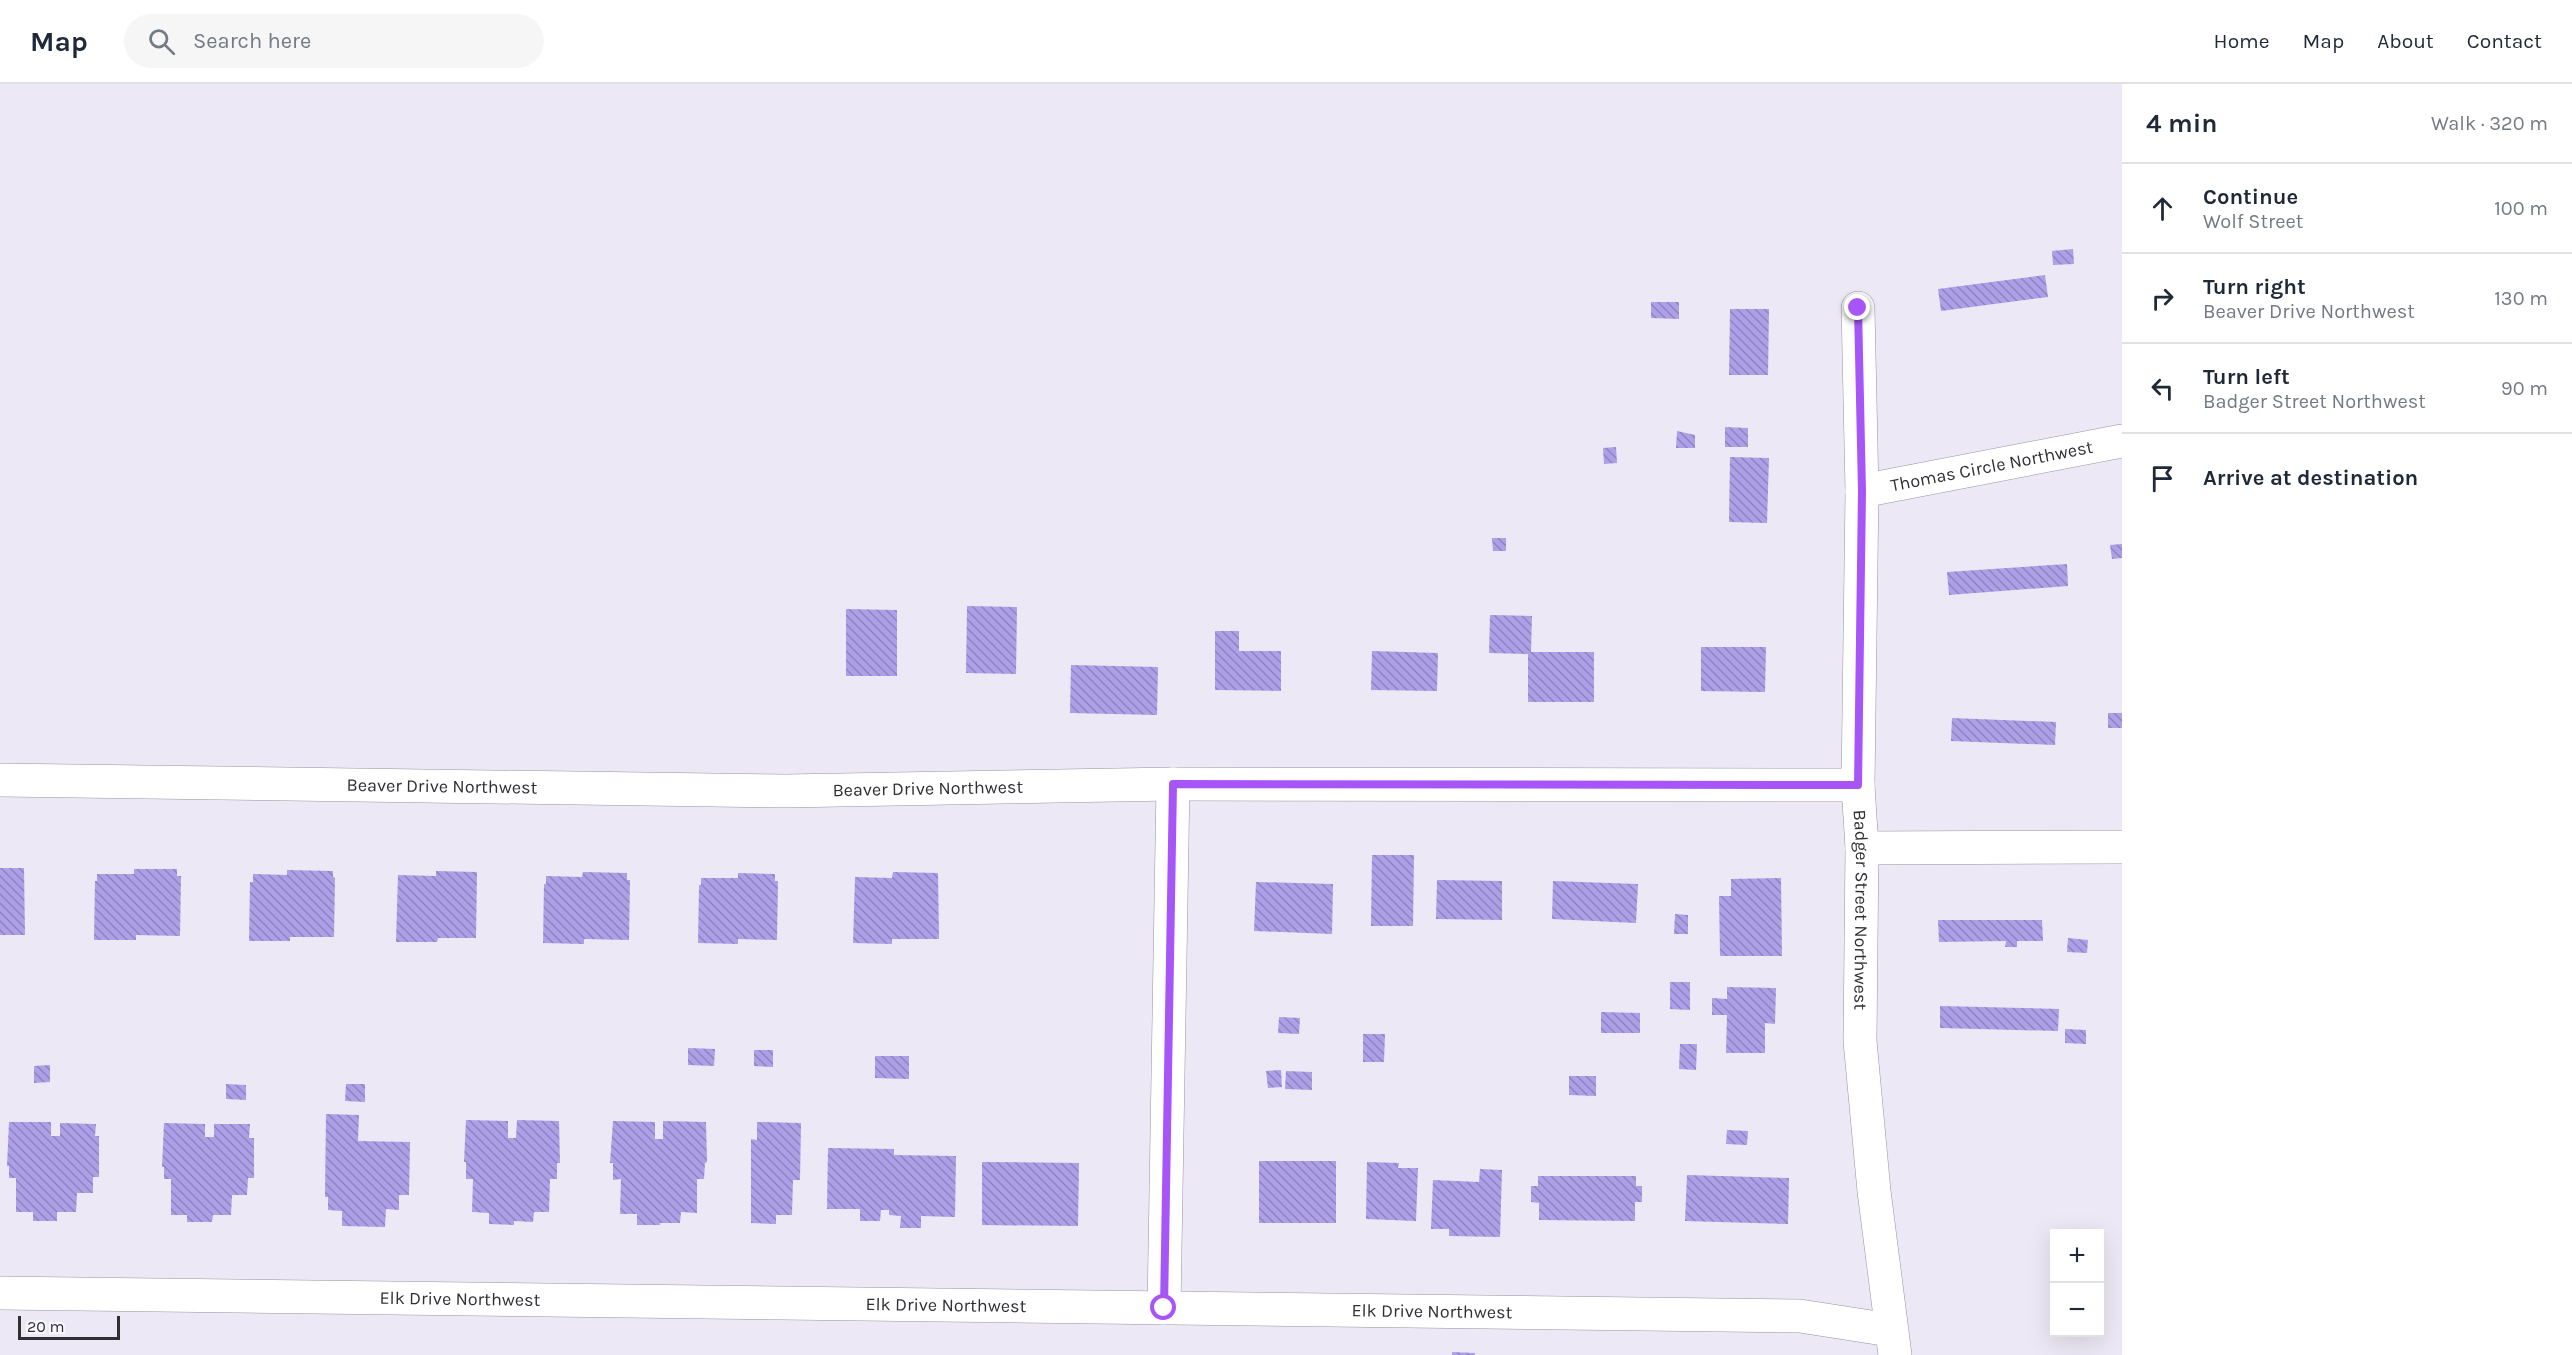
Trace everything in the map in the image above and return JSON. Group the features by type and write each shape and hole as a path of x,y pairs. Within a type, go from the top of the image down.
{"street":[{"name":"Badger Street Northwest","path":"1858,308 1862,491 1858,785 1862,848 1860,1041 1874,1191 1893,1342"},
{"name":"Thomas Circle Northwest","path":"1862,491 2122,441"},
{"name":"Beaver Drive Northwest","path":"0,780 786,791 1173,784 1858,785"},
{"path":"1164,1308 1173,784"},
{"path":"1862,848 2122,847"},
{"name":"Elk Drive Northwest","path":"0,1293 1800,1316 1893,1342"}],"building":[{"path":"2073,249 2074,264 2053,265 2052,251"},
{"path":"2045,275 2048,297 1941,311 1938,289"},
{"path":"1651,302 1679,302 1679,319 1651,318"},
{"path":"1730,309 1769,309 1768,375 1729,375"},
{"path":"1725,427 1748,428 1748,447 1725,447"},
{"path":"1677,431 1695,435 1695,448 1676,448"},
{"path":"1616,447 1617,463 1604,464 1603,448"},
{"path":"1730,457 1769,458 1767,523 1729,522"},
{"path":"1492,538 1506,538 1506,551 1493,551"},
{"path":"2122,544 2122,558 2112,559 2110,545"},
{"path":"2067,564 2068,586 1949,595 1947,572"},
{"path":"967,606 1017,607 1016,674 966,673"},
{"path":"846,609 897,610 897,676 846,676"},
{"path":"1490,615 1532,616 1531,652 1594,652 1594,702 1528,702 1528,654 1489,653"},
{"path":"1215,631 1239,631 1239,651 1281,651 1281,691 1215,690"},
{"path":"1701,647 1766,647 1765,692 1701,691"},
{"path":"1372,651 1438,653 1437,691 1371,690"},
{"path":"1071,665 1158,667 1157,715 1070,713"},
{"path":"2108,713 2122,713 2122,728 2108,728"},
{"path":"1952,718 2056,722 2055,745 1951,741"},
{"path":"1372,855 1414,855 1413,926 1371,926"},
{"path":"0,868 24,868 25,935 0,935"},
{"path":"134,869 177,869 177,876 181,876 180,936 136,935 136,940 94,940 97,874 134,874"},
{"path":"287,870 333,871 335,878 334,937 290,937 290,941 249,941 250,882 253,882 253,874 287,875"},
{"path":"436,871 477,872 476,938 438,938 437,942 396,942 398,875 436,876"},
{"path":"583,872 627,873 627,880 630,880 629,940 584,939 584,944 543,943 546,876 582,877"},
{"path":"893,872 938,873 939,939 892,939 892,944 853,943 855,877 892,878"},
{"path":"738,873 775,874 775,881 778,881 777,940 738,939 738,944 698,943 701,878 738,878"},
{"path":"1781,878 1782,956 1720,956 1719,896 1731,896 1731,879"},
{"path":"1437,880 1502,881 1502,920 1436,919"},
{"path":"1553,881 1638,884 1636,923 1552,919"},
{"path":"1256,882 1333,884 1332,934 1254,931"},
{"path":"1675,914 1688,915 1688,934 1674,934"},
{"path":"1938,920 2042,920 2043,941 2017,941 2017,947 2005,947 2006,941 1939,942"},
{"path":"2068,938 2088,940 2087,953 2067,952"},
{"path":"1670,982 1690,982 1690,1010 1670,1009"},
{"path":"1727,987 1776,988 1775,1024 1765,1023 1765,1053 1726,1053 1727,1015 1712,1015 1712,998 1727,999"},
{"path":"1940,1006 2059,1009 2058,1031 1940,1028"},
{"path":"1601,1012 1640,1013 1640,1033 1601,1033"},
{"path":"1279,1017 1300,1018 1299,1034 1278,1033"},
{"path":"2065,1029 2086,1030 2086,1044 2065,1043"},
{"path":"1363,1034 1385,1034 1384,1062 1363,1062"},
{"path":"1680,1044 1697,1044 1696,1070 1679,1069"},
{"path":"688,1048 715,1049 714,1066 688,1065"},
{"path":"754,1050 773,1050 773,1067 754,1066"},
{"path":"875,1056 909,1056 909,1079 875,1078"},
{"path":"50,1065 50,1082 34,1083 34,1066"},
{"path":"1281,1070 1282,1087 1268,1088 1266,1071"},
{"path":"1286,1071 1312,1072 1312,1090 1285,1089"},
{"path":"1569,1076 1596,1076 1596,1096 1569,1095"},
{"path":"226,1084 246,1085 246,1100 226,1099"},
{"path":"346,1084 365,1084 365,1102 345,1101"},
{"path":"326,1114 359,1115 358,1141 410,1142 409,1195 399,1195 399,1210 386,1209 385,1227 342,1226 342,1211 328,1210 328,1197 325,1197"},
{"path":"466,1120 508,1121 508,1138 516,1138 517,1120 559,1121 560,1163 557,1163 557,1179 550,1179 549,1212 534,1212 533,1222 514,1221 514,1225 489,1224 489,1213 472,1212 473,1179 466,1179 466,1162 464,1162"},
{"path":"613,1121 655,1122 655,1139 663,1139 663,1121 706,1122 707,1162 704,1179 697,1179 697,1213 681,1212 680,1223 660,1223 660,1225 637,1225 637,1214 620,1214 621,1179 613,1180 613,1163 610,1163"},
{"path":"9,1122 51,1122 51,1136 60,1136 60,1123 96,1124 95,1136 99,1136 99,1177 93,1177 93,1193 77,1193 76,1212 57,1212 57,1221 33,1221 33,1212 16,1212 16,1178 9,1178 9,1166 7,1166"},
{"path":"757,1122 801,1123 800,1180 793,1180 792,1215 776,1215 776,1224 751,1223 751,1139 757,1140"},
{"path":"164,1123 205,1124 205,1137 214,1137 214,1124 250,1124 249,1138 254,1138 254,1178 248,1178 247,1195 232,1195 231,1215 213,1215 212,1222 187,1222 187,1215 171,1215 171,1179 164,1179 164,1167 162,1167"},
{"path":"1727,1130 1748,1131 1747,1145 1726,1144"},
{"path":"828,1148 894,1149 894,1155 956,1156 955,1217 921,1216 921,1228 900,1228 901,1216 889,1215 889,1210 881,1210 880,1221 860,1221 860,1209 827,1209"},
{"path":"1259,1161 1336,1161 1336,1223 1259,1223"},
{"path":"982,1162 1079,1163 1078,1226 982,1225"},
{"path":"1367,1162 1399,1163 1398,1168 1418,1168 1416,1221 1366,1219"},
{"path":"1480,1169 1502,1170 1500,1237 1449,1236 1449,1229 1431,1229 1433,1180 1479,1182"},
{"path":"1687,1175 1789,1178 1788,1224 1685,1221"},
{"path":"1538,1176 1636,1176 1636,1186 1642,1186 1642,1202 1635,1202 1635,1221 1539,1220 1539,1203 1531,1202 1531,1186 1538,1186"},
{"path":"1452,1352 1475,1353 1475,1355 1452,1355"}],"route":[{"path":"1164,1308 1173,784 1858,785 1862,491 1858,308"}]}
